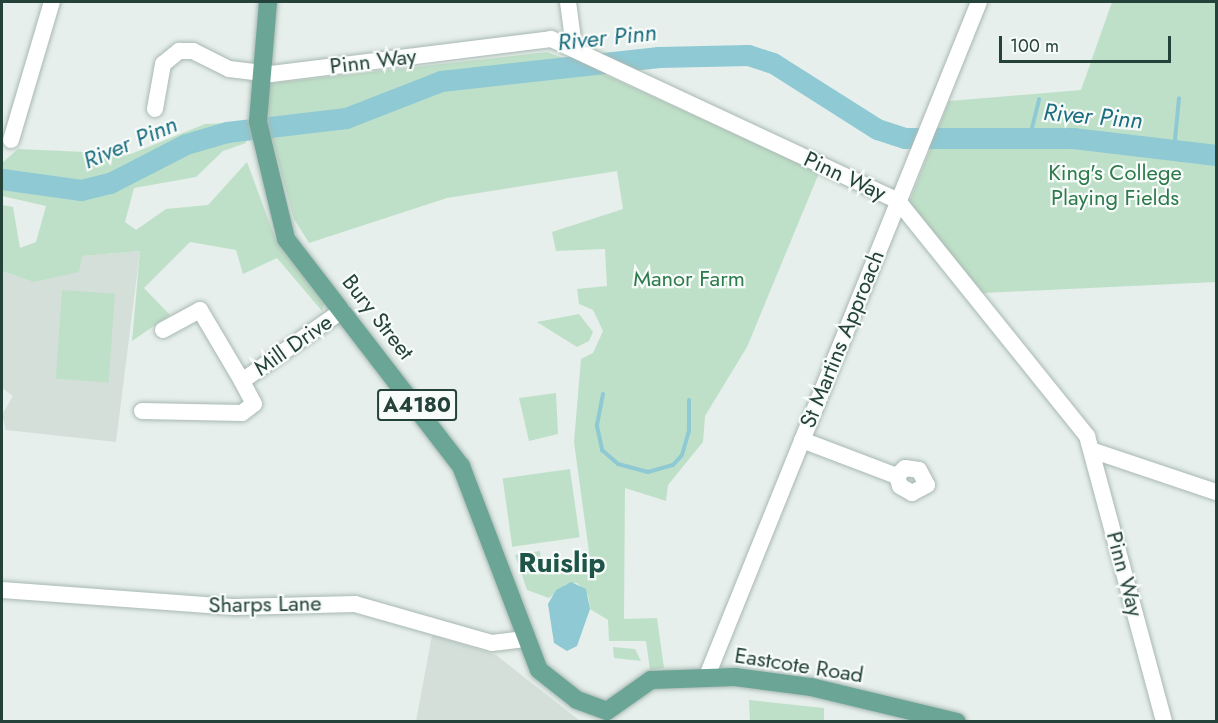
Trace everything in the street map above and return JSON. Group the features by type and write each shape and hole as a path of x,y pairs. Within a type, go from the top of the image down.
{"main road":[{"name":"Bury Street","path":"268,2 258,72 258,122 262,151 286,239 461,466 484,517 523,639 549,680 577,700 607,716"},
{"name":"Eastcote Road","path":"607,716 631,689 651,680 706,676 803,686 957,722"}],"street":[{"path":"568,2 578,50"},
{"name":"St Martins Approach","path":"706,676 979,2"},
{"path":"11,140 48,3"},
{"name":"Pinn Way","path":"155,109 160,73 174,52 193,51 222,67 258,72 543,39 578,50 898,201 1078,423 1094,451 1164,722"},
{"name":"Mill Drive","path":"142,411 242,413 254,404 200,310 163,330"},
{"name":"Mill Drive","path":"242,381 343,310"},
{"path":"802,440 897,476"},
{"path":"1094,451 1216,492"},
{"name":"Sharps Lane","path":"2,590 234,608 355,604 492,643 523,639"}],"shaded area":[{"path":"140,251 116,442 6,430 2,415 13,396 2,388 2,271 33,282 81,256"},
{"path":"432,635 496,655 580,721 416,721"}],"green space":[{"name":"King's College Playing Fields","path":"1112,2 1216,2 1216,282 983,293 909,203 949,101 1081,90"},
{"path":"547,52 569,60 441,76 346,113 270,127 265,84"},
{"name":"Manor Farm","path":"569,64 588,67 819,173 747,347 705,416 703,442 668,485 666,501 625,488 624,619 657,618 664,668 650,670 646,641 609,641 608,620 590,609 588,595 577,583 566,584 549,598 527,590 515,555 540,551 541,564 579,562 579,554 589,552 574,442 581,359 593,353 603,331 593,310 579,304 577,289 607,286 605,249 556,251 552,232 623,209 617,171 447,198 309,243 294,219 270,131 346,118 441,81"},
{"path":"247,122 246,143 223,151 196,177 134,188 125,222 136,230 166,209 208,205 247,162 277,243 327,298 322,311 277,258 243,274 236,250 190,242 144,288 170,315 132,341 140,251 82,256 79,272 33,282 2,271 2,205 13,207 20,248 36,242 46,206 2,196 2,163 18,149 131,154 205,124"},
{"path":"62,290 115,294 109,382 56,379"},
{"path":"579,314 593,332 589,341 577,347 537,322"},
{"path":"556,393 558,434 529,441 519,398"},
{"path":"570,469 580,537 512,547 503,478"},
{"path":"613,647 635,649 641,661 614,658"},
{"path":"749,700 824,708 824,721 750,721"}],"water":[{"path":"571,582 586,589 590,609 577,646 567,651 554,643 548,604 556,590"}],"waterway":[{"name":"River Pinn","path":"2,179 81,190 110,183 186,144 227,132 346,118 441,81 659,57 748,55 773,63 877,129 905,138 1073,138 1216,155"},
{"path":"1174,150 1179,98"},
{"path":"1030,136 1039,99"},
{"path":"603,394 597,426 602,450 618,464 648,472 673,465 682,455 689,431 689,400"}],"district":[{"name":"Ruislip","path":"562,563"}]}
